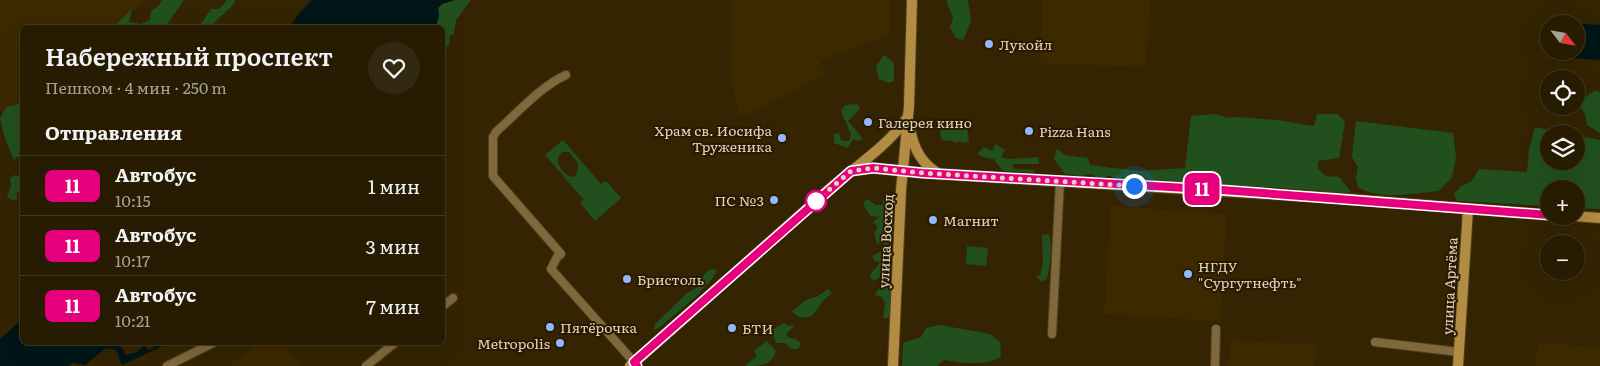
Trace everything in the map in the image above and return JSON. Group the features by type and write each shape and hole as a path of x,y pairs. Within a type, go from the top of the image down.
{"main road":[{"path":"912,0 908,118 918,154 923,161 939,174"},
{"path":"634,365 887,141 908,118"},
{"name":"улица Восход","path":"893,366 908,118"},
{"path":"851,171 873,168 939,174 1336,198 1540,214"},
{"name":"улица Артёма","path":"1458,366 1468,209"},
{"path":"1585,217 1600,218"}],"street":[{"path":"566,75 558,78 538,94 496,132 493,137 494,176 561,254 557,257 551,269 634,365"},
{"path":"1052,334 1060,181"},
{"path":"445,304 453,298"},
{"path":"1215,366 1216,329"},
{"path":"1375,342 1459,352"},
{"path":"167,366 209,345"},
{"path":"366,366 392,345"}],"shaded area":[{"path":"0,0 146,0 118,25 20,25 20,100 0,112"},
{"path":"312,0 455,0 442,4 438,8 439,15 436,25 291,25 300,12"},
{"path":"732,0 891,0 891,34 820,61 826,73 762,108 739,117 731,80"},
{"path":"1043,0 1150,0 1146,67 1040,63"},
{"path":"1585,24 1600,25 1600,60 1585,59"},
{"path":"1111,206 1227,214 1220,321 1104,314"},
{"path":"20,321 20,345 119,345 126,355 137,352 144,345 148,350 152,349 154,345 165,345 122,365 116,350 106,348 85,365 73,363 68,366 0,366 0,339"},
{"path":"1230,340 1317,345 1315,366 1228,366"},
{"path":"1538,343 1600,347 1600,366 1535,366"},
{"path":"256,345 261,345 265,350 273,345 288,345 302,366 229,366"}],"green space":[{"path":"162,0 184,0 166,25 115,25 132,9 129,22 141,24 150,20 151,11"},
{"path":"227,0 236,0 213,25 200,25 211,9 219,9"},
{"path":"455,0 471,0 456,20 454,33 449,37 450,43 445,49 445,25 437,25 438,8 442,4"},
{"path":"946,0 968,0 971,22 963,40 956,38 950,28 953,18"},
{"path":"884,55 894,63 894,81 889,83 879,79 876,66"},
{"path":"1596,90 1600,93 1600,133 1587,125 1585,97"},
{"path":"20,104 20,155 14,160 4,136 0,118 6,107"},
{"path":"857,104 860,109 848,121 863,139 858,141 853,139 848,148 834,143 834,134 839,133 841,141 849,141 851,135 841,111 845,105"},
{"path":"1216,114 1228,118 1277,120 1314,126 1317,114 1338,114 1345,122 1339,158 1318,161 1318,169 1326,176 1339,177 1351,192 1229,185 1131,183 1110,176 1099,178 1091,174 1079,176 1065,174 1054,159 1058,149 1064,155 1088,158 1090,165 1137,171 1185,168 1191,116"},
{"path":"950,120 966,120 969,142 963,143 959,141 955,143 950,140 944,141 941,138 939,123"},
{"path":"1356,121 1453,133 1456,157 1452,177 1439,191 1387,195 1376,194 1358,187 1356,178 1358,167 1352,157"},
{"path":"1535,127 1540,128 1540,170 1585,170 1585,137 1600,140 1600,209 1585,208 1585,180 1540,180 1540,206 1457,201 1454,194 1461,186 1471,182 1479,169 1527,172 1529,150"},
{"path":"563,140 601,184 606,181 621,198 595,221 580,203 584,200 545,155","holes":["562,152 569,152 578,163 577,174 574,177 565,173 560,167 558,160"]},
{"path":"996,144 1005,150 1001,157 1010,159 1038,157 1039,164 1012,164 1014,169 1035,170 1033,173 1003,171 994,159 977,154 984,147 992,151"},
{"path":"15,175 20,176 20,193 17,192 17,199 12,200 7,197 11,186 10,178"},
{"path":"892,195 898,196 895,243 890,245 877,243 874,233 878,227 873,222 880,217 870,216 863,204 867,199 876,205 883,205 883,199"},
{"path":"1049,234 1051,245 1050,262 1047,279 1042,282 1036,276 1040,275 1043,264 1042,235"},
{"path":"967,246 988,248 986,266 966,264"},
{"path":"880,252 890,253 889,262 894,266 893,279 889,284 892,290 891,318 883,318 885,303 882,297 875,295 884,284 886,274 882,271 879,278 874,281 870,277 871,273 880,263 875,261 872,256"},
{"path":"717,269 699,294 654,330 655,324 687,293 700,286 702,278 708,270"},
{"path":"828,289 832,293 823,301 812,316 801,317 792,311 806,300 818,296"},
{"path":"784,323 789,326 795,325 786,334 789,338 796,339 801,344 798,349 791,349 785,343 776,343 773,335 774,329"},
{"path":"940,325 990,334 1000,342 1001,357 981,363 944,360 937,366 902,366 903,343 921,337 926,328"},
{"path":"767,341 776,351 772,360 761,365 745,366 757,356 754,351"}],"bus line":[{"name":"11","path":"637,366 634,362 851,171 873,168 923,173 1222,190 1540,214"}],"place":[{"name":"Лукойл","path":"989,44"},
{"name":"Галерея кино","path":"868,122"},
{"name":"Pizza Hans","path":"1029,131"},
{"name":"Храм св. Иосифа Труженика","path":"782,138"},
{"name":"ПС №3","path":"774,200"},
{"name":"Магнит","path":"933,220"},
{"name":"НГДУ \"Сургутнефть\"","path":"1188,274"},
{"name":"Бристоль","path":"627,279"},
{"name":"Пятёрочка","path":"550,327"},
{"name":"БТИ","path":"732,328"},
{"name":"Metropolis","path":"560,343"}],"route":[{"path":"816,201 851,171 873,168 923,173 1134,186"}]}
